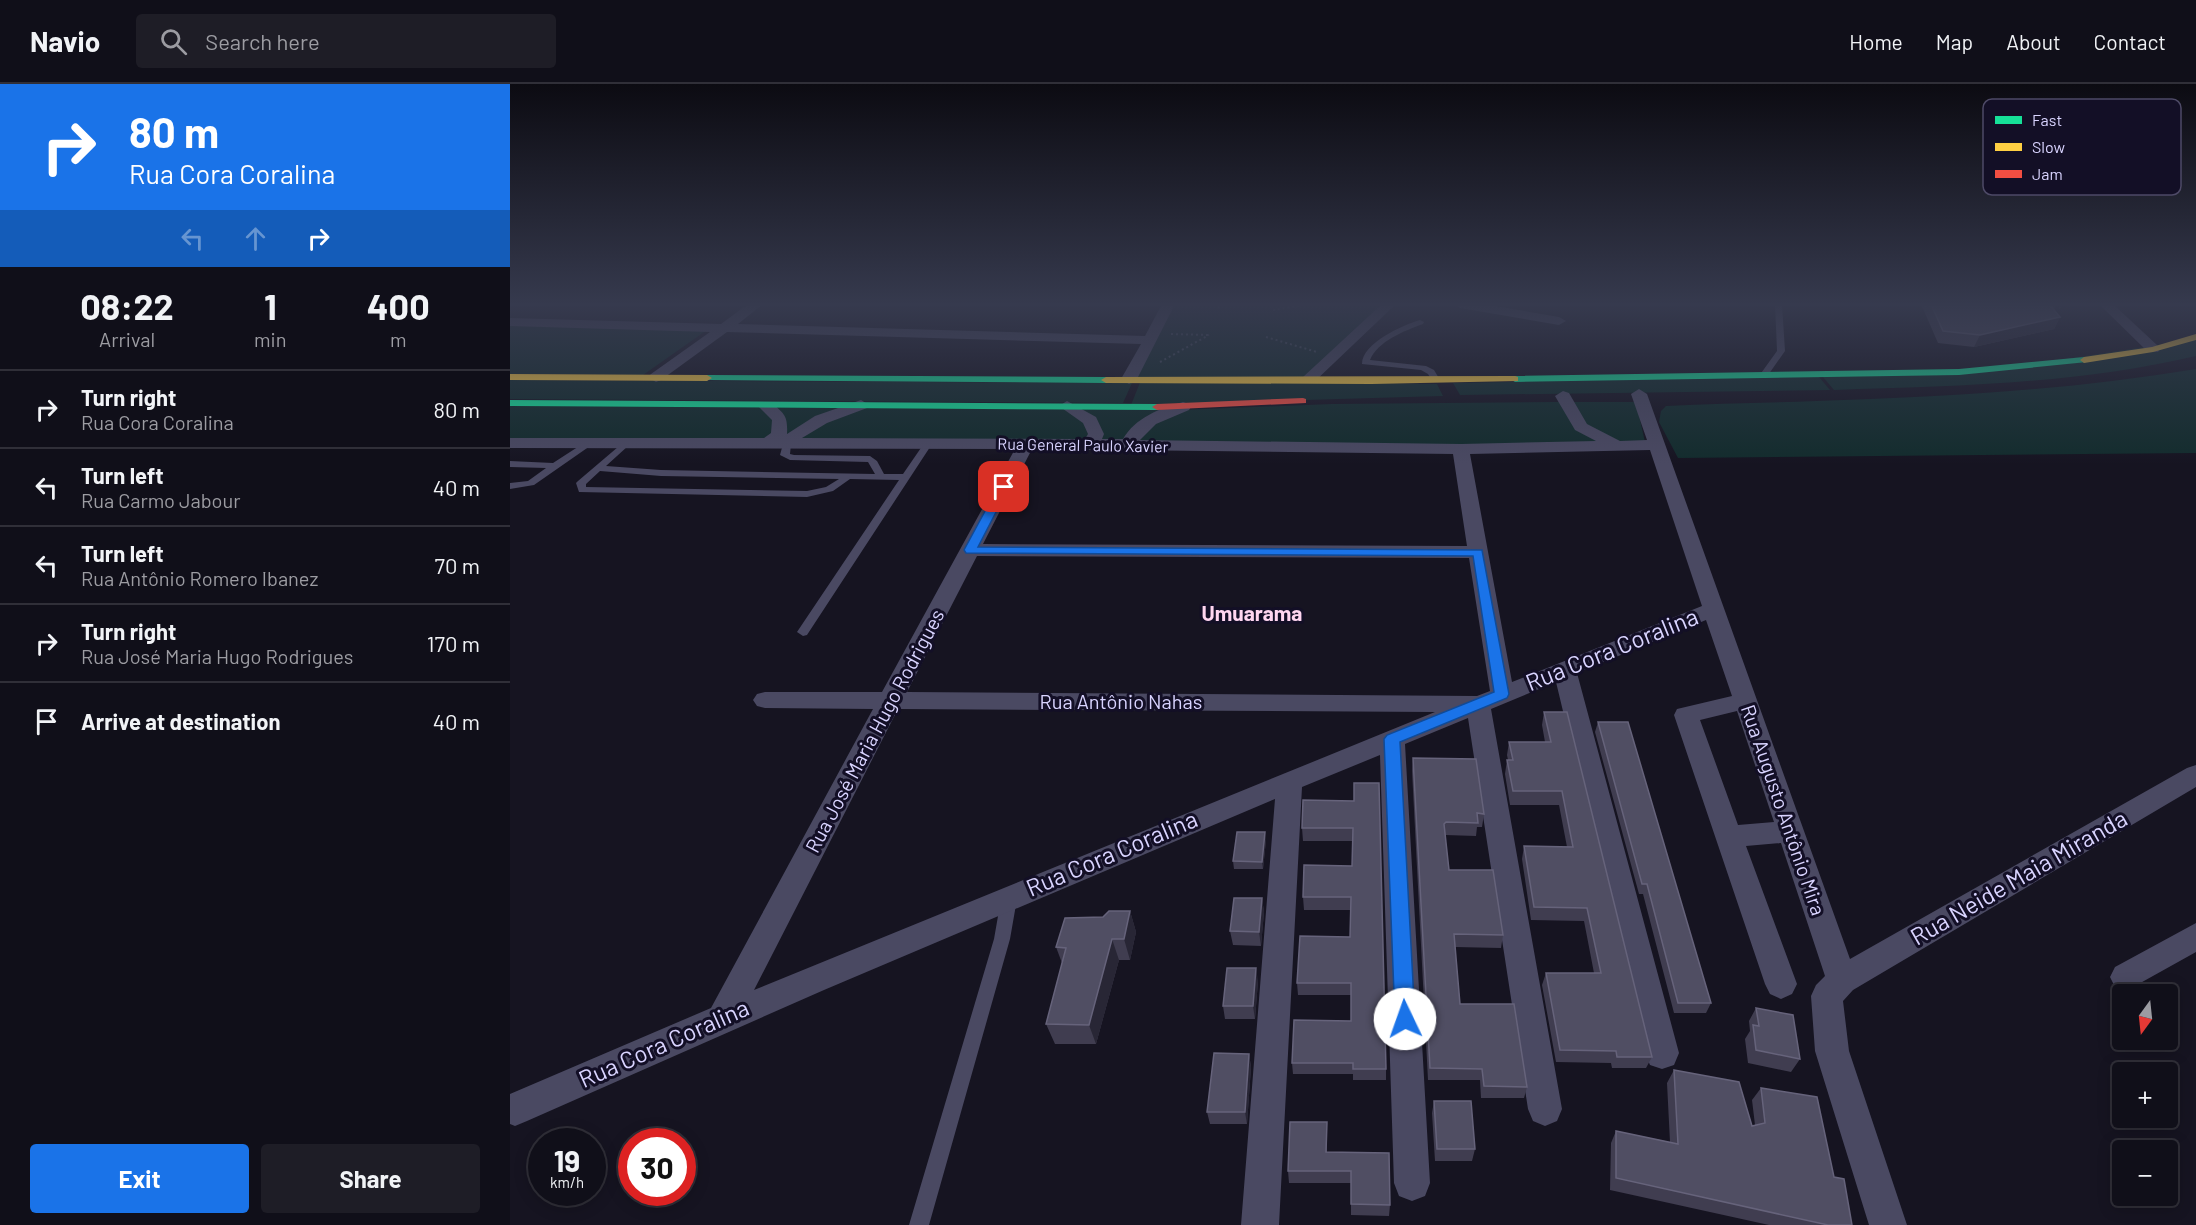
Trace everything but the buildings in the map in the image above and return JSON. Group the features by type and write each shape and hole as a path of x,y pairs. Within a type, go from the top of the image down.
{"main road":[{"path":"510,376 1308,380 1592,378 1763,382 2022,368 2103,357"},
{"path":"1563,396 1563,389 1569,383 1592,378"},
{"path":"510,403 1183,407 1313,401"}],"street":[{"path":"656,377 683,357"},
{"path":"1129,379 1141,357"},
{"path":"1308,380 1333,357"},
{"name":"Rua Augusto Antônio Mira","path":"1639,394 1842,980"},
{"path":"1563,396 1581,427 1615,445"},
{"path":"765,405 780,419 779,434 768,444"},
{"path":"787,444 795,434 820,419 861,405"},
{"path":"1067,406 1090,420 1096,434 1091,444"},
{"path":"1129,446 1132,435 1149,421 1183,407"},
{"path":"1535,446 1571,435 1581,427"},
{"name":"Rua General Paulo Xavier","path":"510,443 1091,444 1461,449 1657,445"},
{"name":"Rua José Maria Hugo Rodrigues","path":"723,1017 1026,444"},
{"path":"1461,449 1478,552 1490,699 1545,1109"},
{"path":"970,550 1478,552"},
{"name":"Rua Cora Coralina","path":"515,1110 723,1017 1009,897 1713,609"},
{"path":"1564,669 1662,1053"},
{"name":"Rua Antônio Nahas","path":"765,700 1490,699"},
{"path":"1745,701 1686,715 1781,984"},
{"path":"1392,739 1412,1183"},
{"name":"Rua Neide Maia Miranda","path":"1842,980 2196,775"},
{"path":"1260,1225 1289,781"},
{"path":"1729,837 1790,831"},
{"path":"2126,977 2196,936"},
{"path":"1842,980 1827,996 1832,1052 1888,1225"}],"lane":[{"path":"1366,357 1365,362 1423,368 1431,372 1436,380"},
{"path":"1763,382 1777,357"},
{"path":"510,486 531,483 587,444"},
{"path":"625,444 580,483 582,490 807,494 825,492 840,484 848,476"},
{"path":"787,444 785,455 793,458 870,459 881,477"},
{"path":"803,632 928,444"},
{"path":"510,464 553,466"},
{"path":"598,468 661,472 906,477"},
{"path":"919,1225 1002,939 1009,897"}],"path":[{"path":"1129,379 1169,357"}],"green space":[{"path":"510,357 668,357 643,375 510,374"},
{"path":"1141,357 1333,357 1308,380 1129,379"},
{"path":"2077,357 2190,357 2106,373 1971,385 1834,390 1823,377 1968,374"},
{"path":"2196,369 2196,453 1678,458 1659,422 1661,411 1666,406 1959,395 2101,382"},
{"path":"1819,377 1830,390 1460,395 1453,383"},
{"path":"510,380 1132,383 1123,403 510,399"},
{"path":"1141,380 1437,384 1443,396 1131,405"},
{"path":"1636,402 1645,442 1453,445 510,440 510,406 1179,410 1331,404"}],"traffic: fast":[{"path":"1515,379 1959,372 2084,360"},
{"path":"707,378 1106,380"},
{"path":"510,403 1157,407"}],"traffic: slow":[{"path":"2084,360 2101,357"},
{"path":"510,377 707,378"},
{"path":"1106,380 1515,379"}],"traffic: jam":[{"path":"1157,407 1303,401"}],"district":[{"name":"Umuarama","path":"1252,614"}],"route":[{"path":"1004,487 970,550 1478,552 1502,694 1392,739 1405,1019"}]}
